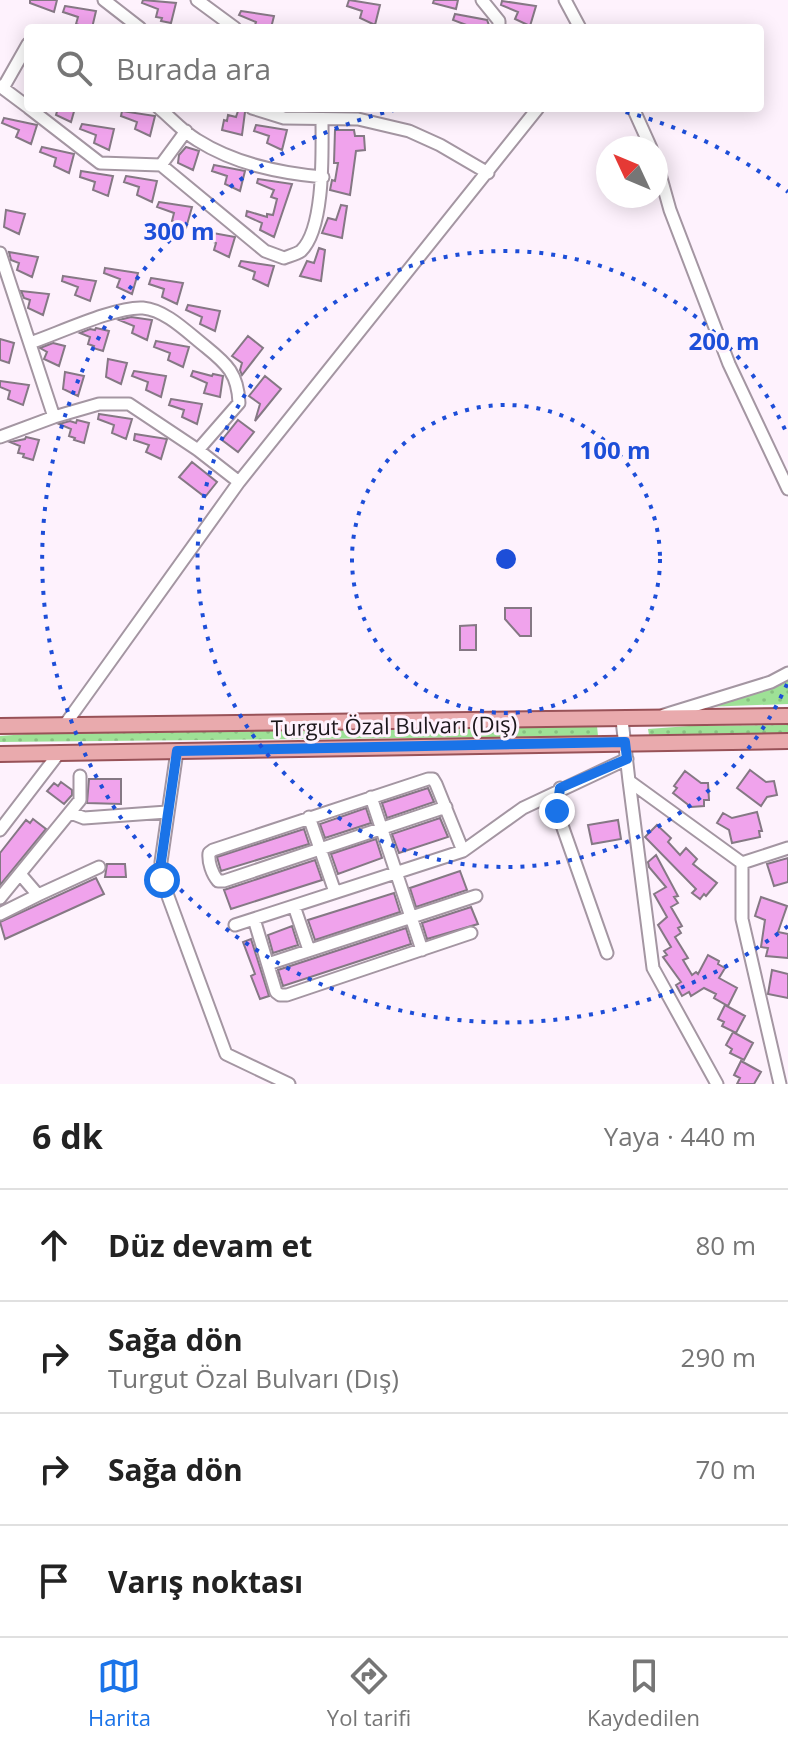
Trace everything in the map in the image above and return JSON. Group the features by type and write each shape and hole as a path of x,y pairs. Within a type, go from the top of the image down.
{"main road":[{"name":"Turgut Özal Bulvarı (Dış)","path":"0,726 788,716"},
{"name":"Turgut Özal Bulvarı (Dış)","path":"0,754 788,741"}],"street":[{"path":"104,0 135,24"},
{"path":"197,0 230,24"},
{"path":"482,0 499,24"},
{"path":"565,0 578,24"},
{"path":"24,51 2,87 24,105"},
{"path":"33,112 100,163 161,165 265,251 284,258 301,251 309,237 323,177 322,119"},
{"path":"164,112 196,140 242,163 295,175 323,177"},
{"path":"265,112 284,118 358,119 409,131 488,173"},
{"path":"64,726 239,482 535,112"},
{"path":"635,112 646,136"},
{"path":"161,165 186,131"},
{"path":"668,203 729,364 788,489"},
{"path":"0,253 54,417"},
{"path":"30,343 120,312 144,308 173,320 226,363 239,385 239,403 198,450"},
{"path":"0,437 99,404 129,404 239,482"},
{"path":"651,719 771,682 788,673"},
{"path":"622,720 653,968 717,1084"},
{"path":"177,751 161,862 162,880 226,1054 289,1084"},
{"path":"0,830 59,753"},
{"path":"235,925 463,851 523,808 627,759"},
{"path":"0,898 80,800 80,776"},
{"path":"446,807 224,881 214,877 208,858 213,850 433,779 446,807 463,851"},
{"path":"629,781 742,863"},
{"path":"560,788 557,811 607,953"},
{"path":"371,797 422,950"},
{"path":"71,813 84,818 167,812"},
{"path":"309,817 335,892"},
{"path":"742,863 788,848"},
{"path":"742,863 742,919 780,1084"},
{"path":"0,914 99,867"},
{"path":"20,874 38,895"},
{"path":"268,964 476,896"},
{"path":"294,906 309,950"},
{"path":"254,919 276,992 280,995 471,933"}],"green space":[{"path":"788,676 788,704 703,707"},
{"path":"788,725 788,733 649,735 648,729 689,726"},
{"path":"597,726 598,736 0,742 0,736 41,733"}],"building":[{"path":"30,0 57,0 54,12 30,3"},
{"path":"143,0 176,3 171,23 156,17 158,9 142,3"},
{"path":"349,0 380,5 375,24 360,18 362,11 347,6"},
{"path":"434,0 458,0 456,9 433,3"},
{"path":"502,1 536,6 531,24 515,19 518,12 501,5"},
{"path":"65,6 96,11 93,24 76,24 78,17 63,12"},
{"path":"241,11 274,16 272,24 255,24 239,15"},
{"path":"455,14 487,20 488,24 464,24 453,20"},
{"path":"57,112 74,112 71,122 56,115"},
{"path":"122,112 129,112 155,116 150,136 135,129 137,122 121,116"},
{"path":"238,112 245,112 242,135 222,130 228,115 236,117"},
{"path":"4,118 37,125 31,144 16,137 19,130 2,123"},
{"path":"82,124 114,129 109,150 94,143 96,135 80,129"},
{"path":"256,125 287,130 282,150 267,143 269,136 254,131"},
{"path":"335,130 354,130 355,136 364,136 365,150 356,151 350,195 330,190 338,163 334,163"},
{"path":"42,147 74,154 69,173 54,166 56,158 40,152"},
{"path":"186,147 199,151 193,170 178,163 179,155"},
{"path":"214,165 245,171 240,191 225,184 227,176 212,171"},
{"path":"81,171 113,176 108,196 93,190 95,182 80,177"},
{"path":"126,176 157,181 152,202 137,195 139,187 124,182"},
{"path":"258,179 292,184 274,237 260,230 262,223 246,216 247,211 267,217 267,214 273,215 277,199 271,197 274,190 257,183"},
{"path":"159,202 192,207 186,228 172,221 174,213 157,207"},
{"path":"341,205 347,206 342,238 322,233 328,218 336,220"},
{"path":"6,210 25,214 19,234 4,227"},
{"path":"202,231 235,237 229,257 214,250 216,243 200,236"},
{"path":"319,248 325,250 321,281 300,276 307,261 314,263"},
{"path":"9,252 38,257 32,277 17,270 19,263 11,260"},
{"path":"241,261 274,266 268,286 253,279 255,272 239,266"},
{"path":"105,268 138,273 132,294 117,287 120,279 104,273"},
{"path":"63,276 96,281 90,301 75,295 78,287 62,281"},
{"path":"151,278 183,283 177,304 162,297 164,289 149,284"},
{"path":"21,291 49,294 43,315 28,308 30,300 24,298"},
{"path":"188,305 220,311 215,331 200,324 202,317 186,310"},
{"path":"131,317 152,320 147,340 132,333 134,326 119,320"},
{"path":"96,328 109,331 103,351 93,348 88,344 90,337 80,333"},
{"path":"248,336 263,348 242,375 242,363 232,356"},
{"path":"0,339 14,343 9,363 0,360"},
{"path":"156,341 189,347 183,367 168,360 170,353 154,347"},
{"path":"53,343 65,346 59,366 44,359 47,352 40,348"},
{"path":"108,359 127,363 121,384 106,377"},
{"path":"134,371 166,376 161,397 146,390 148,382 132,376"},
{"path":"193,371 223,376 220,397 204,393 207,383 191,376"},
{"path":"65,372 84,376 78,396 63,389"},
{"path":"265,376 281,389 255,421 260,404 249,396"},
{"path":"0,381 29,385 23,405 8,399 10,391 0,387"},
{"path":"171,399 202,404 197,424 182,417 184,410 169,405"},
{"path":"99,414 132,419 126,439 112,433 114,425 98,419"},
{"path":"77,420 89,423 84,443 74,440 69,436 71,429 59,424 76,423"},
{"path":"238,420 254,432 238,452 222,440"},
{"path":"135,434 167,439 161,459 146,452 149,445 134,440"},
{"path":"26,437 39,440 33,460 23,457 24,454 18,453 20,446 10,442"},
{"path":"192,462 217,482 205,497 179,477"},
{"path":"505,608 531,608 531,636 520,636 505,619"},
{"path":"476,625 476,650 460,650 460,626"},
{"path":"750,770 766,782 774,781 777,795 767,797 761,806 737,788"},
{"path":"685,771 701,783 708,783 709,800 704,800 704,806 691,807 673,793 677,788 674,786"},
{"path":"89,779 121,779 121,804 87,803"},
{"path":"61,782 72,790 72,795 64,804 47,791 54,783 58,786"},
{"path":"428,788 434,802 387,818 382,803"},
{"path":"366,808 371,823 325,838 320,824"},
{"path":"757,812 762,831 759,831 760,837 732,843 729,830 717,823 723,813 732,818"},
{"path":"440,818 448,837 399,853 392,834"},
{"path":"33,819 46,829 0,885 0,853 26,820 30,823"},
{"path":"618,820 621,839 592,844 588,825"},
{"path":"657,825 671,838 668,842 680,855 686,848 697,859 693,864 717,883 706,896 704,894 700,899 692,893 696,889 645,837"},
{"path":"304,829 309,844 221,871 217,857"},
{"path":"376,839 382,858 338,874 331,854"},
{"path":"656,855 678,896 674,897 678,903 671,907 682,926 678,928 681,933 675,937 688,958 683,960 692,975 698,974 708,955 719,961 718,964 725,968 719,978 737,988 728,1006 704,988 691,996 689,992 682,996 676,985 681,982 663,957 667,955 664,951 671,947 658,925 667,917 654,894 666,887 648,862"},
{"path":"788,858 788,882 774,886 767,864"},
{"path":"315,860 322,880 231,909 224,890"},
{"path":"107,864 125,864 126,877 105,877"},
{"path":"460,871 467,890 416,907 410,888"},
{"path":"96,878 104,894 5,939 0,922"},
{"path":"394,893 400,912 315,940 308,920"},
{"path":"761,897 787,906 778,932 788,934 788,958 766,956 768,948 761,947 765,920 755,916"},
{"path":"471,907 478,924 427,939 422,923"},
{"path":"292,926 298,945 273,953 268,935"},
{"path":"406,928 411,944 283,986 278,970"},
{"path":"251,939 269,996 260,999 243,942"},
{"path":"772,970 788,974 788,998 768,994"},
{"path":"725,1005 745,1016 736,1033 722,1026 724,1022 718,1019"},
{"path":"733,1032 753,1043 744,1060 730,1053 732,1049 726,1045"},
{"path":"741,1061 761,1072 754,1084 737,1084 740,1078 734,1075"}],"route":[{"path":"162,880 161,862 177,751 625,742 627,759 560,788 557,811"}]}
